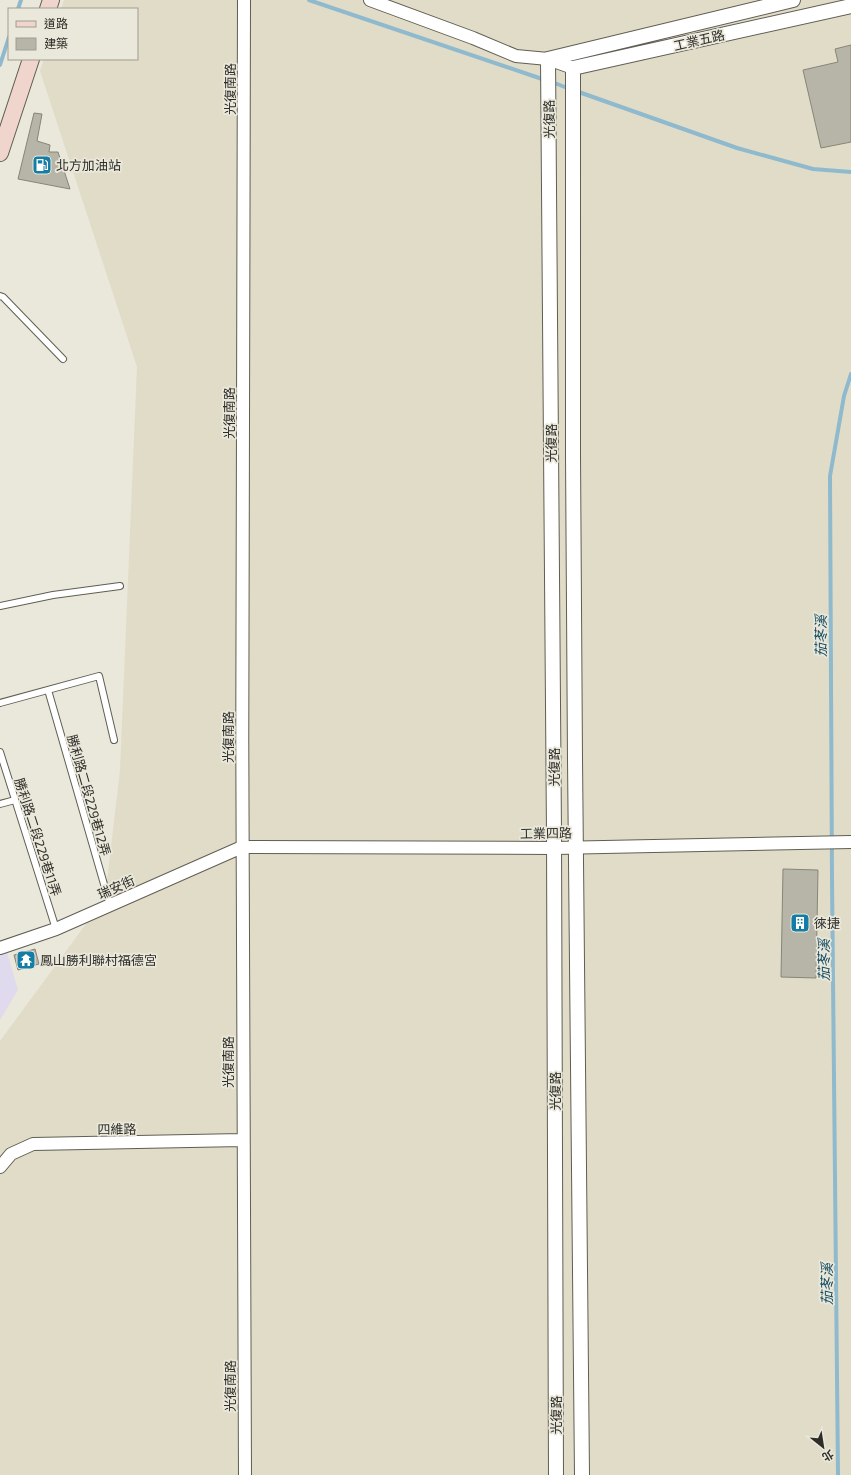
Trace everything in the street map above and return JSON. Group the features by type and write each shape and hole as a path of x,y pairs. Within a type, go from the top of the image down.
{"main road":[{"path":"0,153 31,60"}],"street":[{"name":"工業五路","path":"370,0 473,38 516,56 548,59 573,68 851,6"},
{"name":"工業五路","path":"548,59 793,0"},
{"name":"光復南路","path":"244,2 242,1140 245,1475"},
{"name":"光復路","path":"548,59 554,848 556,1475"},
{"name":"光復路","path":"573,68 573,455 582,1475"},
{"name":"工業四路","path":"242,847 554,848 851,842"},
{"name":"瑞安街","path":"0,948 56,929 242,847"},
{"name":"四維路","path":"0,1167 11,1154 33,1144 242,1140"}],"lane":[{"path":"0,296 3,297 63,359"},
{"path":"0,606 53,595 120,586"},
{"path":"0,703 99,676 114,740"},
{"name":"勝利路二段229巷12弄","path":"48,690 110,905"},
{"name":"勝利路二段229巷11弄","path":"0,752 56,929"},
{"path":"0,804 15,800"}],"shaded area":[{"path":"64,0 851,0 851,1475 0,1475 0,1041 105,898 120,770 137,367 40,71 44,60 138,60 138,8 61,8"},
{"path":"7,952 18,990 0,1020 0,955"}],"building":[{"path":"851,45 851,142 821,148 803,70 838,62 835,49"},
{"name":"北方加油站","path":"34,113 42,114 37,141 50,145 49,152 58,152 70,189 18,179"},
{"name":"徠捷","path":"783,869 818,870 816,978 781,977"},
{"name":"鳳山勝利聯村福德宮","path":"35,949 39,964 18,970 14,955"}],"waterway":[{"path":"18,8 21,0"},
{"path":"309,0 545,80"},
{"path":"0,65 8,40"},
{"path":"552,82 570,89"},
{"path":"576,91 737,148 813,169 851,172"},
{"name":"茄苳溪","path":"838,1475 832,879 830,476 844,396 851,374"}],"place":[{"name":"北方加油站","path":"42,165"},
{"name":"徠捷","path":"800,923"},
{"name":"鳳山勝利聯村福德宮","path":"26,960"}]}
